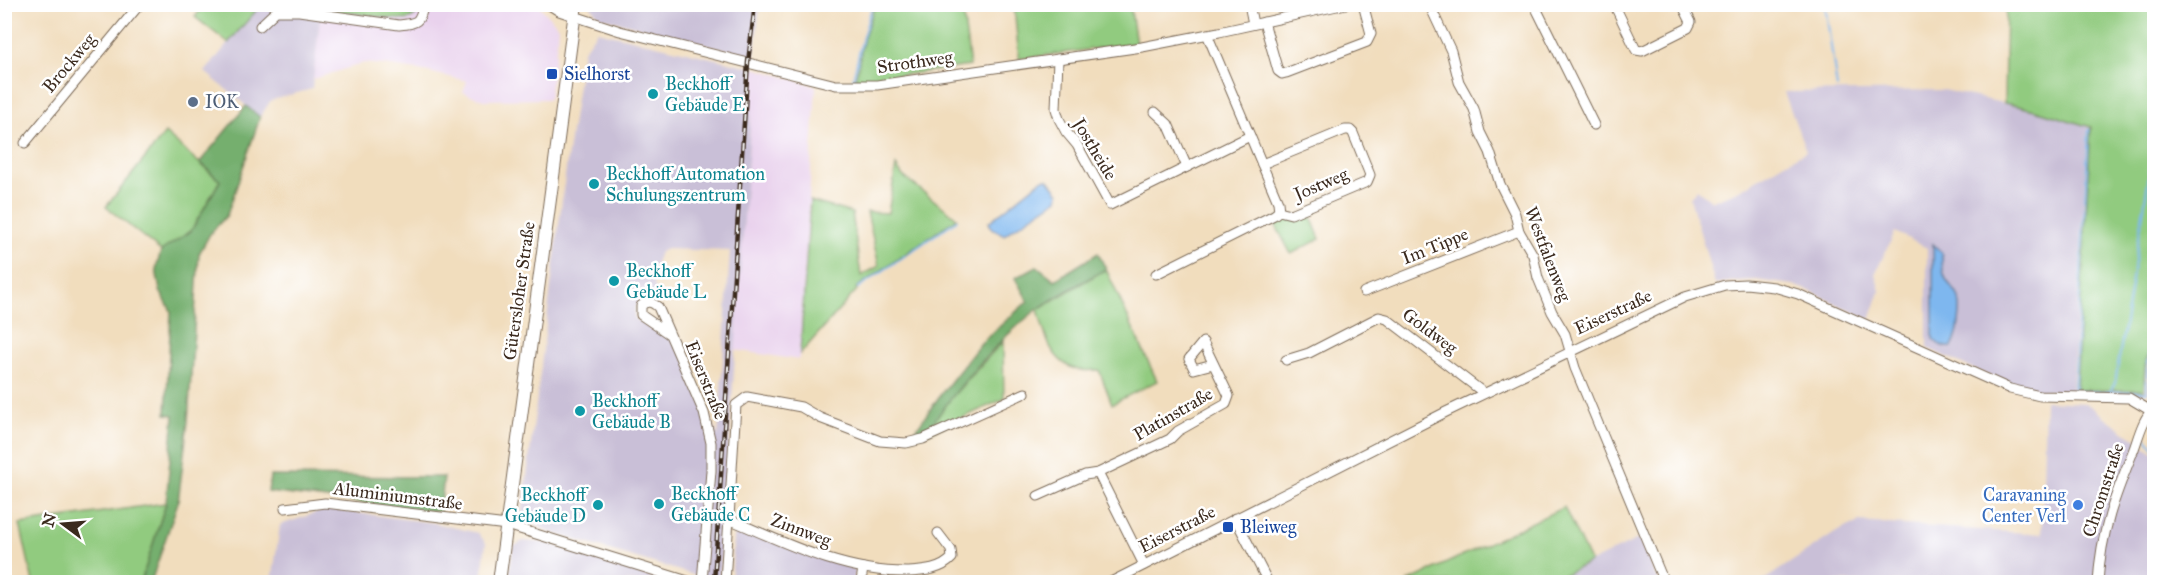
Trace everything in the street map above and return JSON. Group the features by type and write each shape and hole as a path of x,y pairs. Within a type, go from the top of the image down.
{"main road":[{"name":"Gütersloher Straße","path":"499,582 575,10"}],"street":[{"name":"Brockweg","path":"25,143 140,4"},
{"path":"260,26 276,11 299,11 399,25 415,23 420,20 424,4"},
{"name":"Strothweg","path":"548,4 559,11 575,10 620,31 836,85 877,85 1058,58 1207,34 1346,4"},
{"path":"1249,4 1253,24"},
{"path":"1264,22 1278,71 1287,74 1367,42 1371,34 1364,4"},
{"name":"Westfalenweg","path":"1429,4 1451,51 1459,82 1474,109 1480,132 1490,152 1500,184 1515,214 1519,231 1533,255 1538,278 1552,312 1565,334 1575,368 1664,582"},
{"path":"1534,4 1594,125"},
{"path":"1614,4 1636,50 1642,51 1688,28 1691,22 1682,4"},
{"name":"Jostweg","path":"1207,34 1278,202 1279,211"},
{"name":"Jostheide","path":"1058,58 1056,109 1059,119 1077,145 1110,205 1250,136"},
{"path":"1155,112 1168,124 1187,167"},
{"name":"Jostweg","path":"1262,164 1345,130 1350,130 1370,175 1367,182 1291,214 1279,211"},
{"name":"Jostweg","path":"1156,274 1279,211"},
{"name":"Im Tippe","path":"1364,292 1519,231"},
{"name":"Eiserstraße","path":"1111,582 1570,351 1685,297 1725,285 1767,285 1798,294 2010,389 2040,396 2129,398 2153,409"},
{"name":"Goldweg","path":"1286,360 1309,353 1379,317 1387,319 1484,393"},
{"name":"Eiserstraße","path":"669,333 704,413 711,443 711,471 702,582"},
{"name":"Platinstraße","path":"1038,496 1085,474 1098,473 1170,439 1178,430 1226,404 1229,396 1213,364"},
{"path":"725,582 736,405 747,397 801,407 820,418 880,441 906,443 923,439 1025,393"},
{"name":"Chromstraße","path":"2098,582 2100,553 2108,518 2143,425 2153,409"},
{"path":"1098,473 1144,565"},
{"name":"Aluminiumstraße","path":"285,508 325,503 507,525"},
{"path":"1235,518 1268,582"},
{"name":"Zinnweg","path":"729,519 790,546 863,568 891,572 927,571 946,564 952,558 951,550 938,533"},
{"path":"507,525 691,582"},
{"path":"861,582 863,568"}],"shaded area":[{"path":"290,4 321,9 312,89 271,100 260,117 205,72 258,6"},
{"path":"416,5 538,5 559,27 549,99 483,100 463,92 467,81 424,71 364,63 313,79 321,9 404,20 419,7"},
{"path":"590,5 760,5 754,57 599,17"},
{"path":"597,31 754,68 720,580 707,579 546,531 522,515 583,51","holes":["666,249 730,251 718,436 679,341 634,317 635,307 639,301 657,291 653,271 660,252"]},
{"path":"754,68 816,86 799,360 735,350"},
{"path":"1943,90 2035,110 2088,126 2072,391 2036,391 2009,385 1927,348 1927,248 1895,232 1875,274 1880,291 1870,320 1793,285 1756,280 1715,284 1690,198 1697,189 1712,201 1736,192 1806,151 1784,92"},
{"path":"2045,401 2086,403 2154,453 2154,582 1761,582 1838,531 1859,522 2042,534"},
{"path":"327,509 435,523 478,533 486,543 481,582 272,582 280,525"},
{"path":"735,525 856,569 854,582 731,582"},
{"path":"1640,538 1658,582 1550,582"},
{"path":"523,541 548,543 669,582 508,582 513,547"}],"green space":[{"path":"416,4 419,6 416,15 404,20 290,5"},
{"path":"204,5 261,5 228,43 195,17"},
{"path":"875,5 962,5 970,66 855,81 864,37"},
{"path":"1014,5 1130,5 1136,43 1019,59"},
{"path":"2006,5 2154,5 2154,344 2146,360 2144,390 2076,390 2091,127 2004,103"},
{"path":"246,106 260,117 227,215 210,234 199,254 188,421 178,502 151,582 141,582 166,503 174,415 166,414 171,311 160,291 156,269 161,251 191,231 220,181 200,162"},
{"path":"165,133 220,181 191,231 161,251 106,207"},
{"path":"896,166 903,176 957,218 856,288 857,290 800,354 810,201 852,213 861,276 879,266 867,212 888,213"},
{"path":"1309,212 1320,239 1291,254 1273,220 1281,216 1290,219"},
{"path":"1098,253 1106,269 1054,298 1022,322 976,368 924,435 910,438 981,343 1028,301 1015,278 1037,266 1055,280"},
{"path":"1106,269 1157,381 1112,404 1099,370 1079,370 1061,361 1055,354 1046,337 1038,309"},
{"path":"1003,341 1004,399 924,435 950,399"},
{"path":"270,476 444,477 440,512 268,492"},
{"path":"166,503 141,582 33,582 20,524"},
{"path":"1564,507 1590,562 1550,582 1407,582"}],"water":[{"path":"1043,179 1048,179 1059,193 1058,199 1004,235 991,228 989,222"},
{"path":"1933,244 1942,253 1944,275 1959,301 1959,322 1952,347 1941,346 1933,339"}],"waterway":[{"path":"853,79 873,4"},
{"path":"1825,4 1837,88"},
{"path":"2074,392 2089,129"},
{"path":"2110,392 2115,383 2154,146"},
{"path":"858,288 957,220"},
{"path":"2074,392 2147,392 2148,363 2154,347"},
{"path":"2146,437 2154,448"}],"railway":[{"path":"714,582 748,62 755,4"}],"place":[{"name":"Sielhorst","path":"552,74"},
{"name":"Beckhoff Gebäude E","path":"653,94"},
{"name":"IOK","path":"193,102"},
{"name":"Beckhoff Automation Schulungszentrum","path":"594,184"},
{"name":"Beckhoff Gebäude L","path":"614,281"},
{"name":"Beckhoff Gebäude B","path":"580,411"},
{"name":"Beckhoff Gebäude C","path":"659,504"},
{"name":"Beckhoff Gebäude D","path":"598,505"},
{"name":"Caravaning Center Verl","path":"2078,505"},
{"name":"Bleiweg","path":"1228,527"}]}
